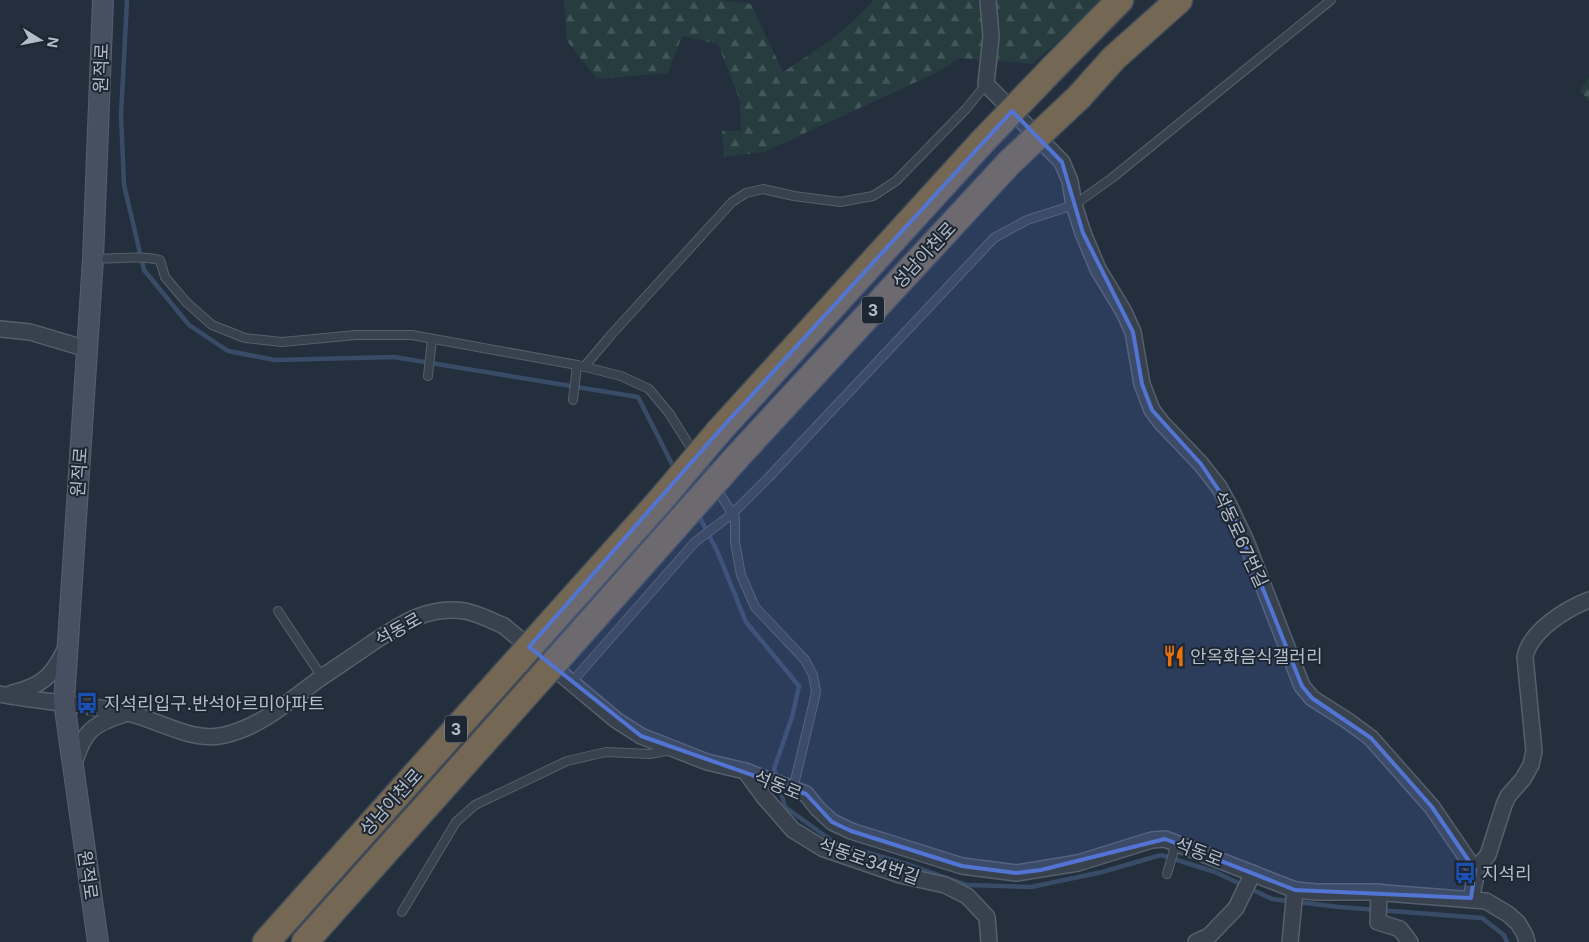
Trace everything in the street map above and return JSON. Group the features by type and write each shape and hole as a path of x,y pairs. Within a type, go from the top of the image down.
{"highway":[{"name":"성남이천로","path":"266,942 659,502 719,431 983,141 1120,0"},
{"name":"성남이천로","path":"305,942 737,457 1009,163 1079,97 1114,58 1179,0"}],"street":[{"name":"원적로","path":"98,942 64,702 93,259 103,0"},
{"path":"986,84 991,37 988,0"},
{"name":"석동로67번길","path":"986,84 1062,162 1070,180 1074,205 1098,269 1124,312 1133,332 1142,384 1152,410 1201,464 1219,487 1230,507 1246,541 1302,686 1312,698 1371,738 1432,807 1475,870"},
{"path":"0,329 30,332 87,349"},
{"path":"1471,898 1475,881 1475,870 1488,855 1508,796 1523,779 1531,765 1534,751 1525,657 1526,649 1530,641 1563,613 1589,600"},
{"name":"석동로","path":"2,695 64,702 128,713 182,732 206,737 225,735 268,718 322,677 398,626 418,615 440,611 464,611 484,616 504,626 616,720 641,736 707,762 744,771 806,794 832,822 851,831 962,866 1016,873 1041,870 1078,863 1152,840 1165,839 1175,846 1251,876 1283,886 1294,899 1316,892 1379,896 1471,898 1486,901 1508,914 1518,923 1527,942"},
{"path":"2,695 30,688 43,680 57,666 67,644"},
{"path":"73,768 81,742 93,727 107,719 128,713"},
{"name":"석동로34번길","path":"744,771 793,830 824,850 900,875 945,885 967,896 987,917 988,942"},
{"path":"1196,942 1208,936 1236,908 1251,876"},
{"path":"1379,896 1378,922 1400,929 1410,942"},
{"path":"1290,942 1294,899"}],"lane":[{"path":"571,683 695,542 732,514 770,476 994,238 1027,220 1074,205 1112,178 1331,0"},
{"path":"573,396 576,374 581,366 732,202 746,192 763,189 794,196 840,202 874,196 896,181 966,109 986,84"},
{"path":"93,259 146,257 160,260 165,277 186,302 212,325 245,338 282,342 356,335 412,335 432,342 581,366 621,376 649,390 669,413 735,518 735,542 741,575 755,606 805,660 814,675 816,690 814,701 791,788"},
{"path":"428,373 432,342"},
{"path":"278,611 322,677"},
{"path":"402,912 456,822 475,805 567,761 606,752 650,754 674,750"},
{"path":"1167,874 1175,846"}],"highlighted area":[{"path":"1012,111 1062,162 1083,233 1133,332 1142,384 1152,410 1201,464 1230,507 1302,686 1312,698 1371,738 1432,807 1475,870 1471,898 1295,890 1165,839 1041,870 1016,873 962,866 851,831 832,822 806,794 641,736 529,647 719,431"}],"green space":[{"path":"564,0 720,0 751,4 783,72 842,30 874,0 1104,0 1032,64 960,58 936,73 764,152 724,157 722,131 741,131 740,101 718,44 682,36 668,73 597,79 567,41"},
{"path":"1589,77 1589,101 1580,91"}],"waterway":[{"path":"127,0 121,115 124,185 144,270 189,325 228,351 275,360 394,357 638,397 675,470"},
{"path":"698,514 718,553 746,622 799,686 792,717 774,769 777,778"},
{"path":"780,788 785,807 835,843 910,865 967,885 1031,887 1102,872 1161,855 1215,872 1272,899 1339,907 1482,918 1504,935 1507,942"}],"place":[{"name":"안옥화음식갤러리","path":"1174,656"},
{"name":"지석리입구.반석아르미아파트","path":"87,703"},
{"name":"지석리","path":"1465,873"}]}
